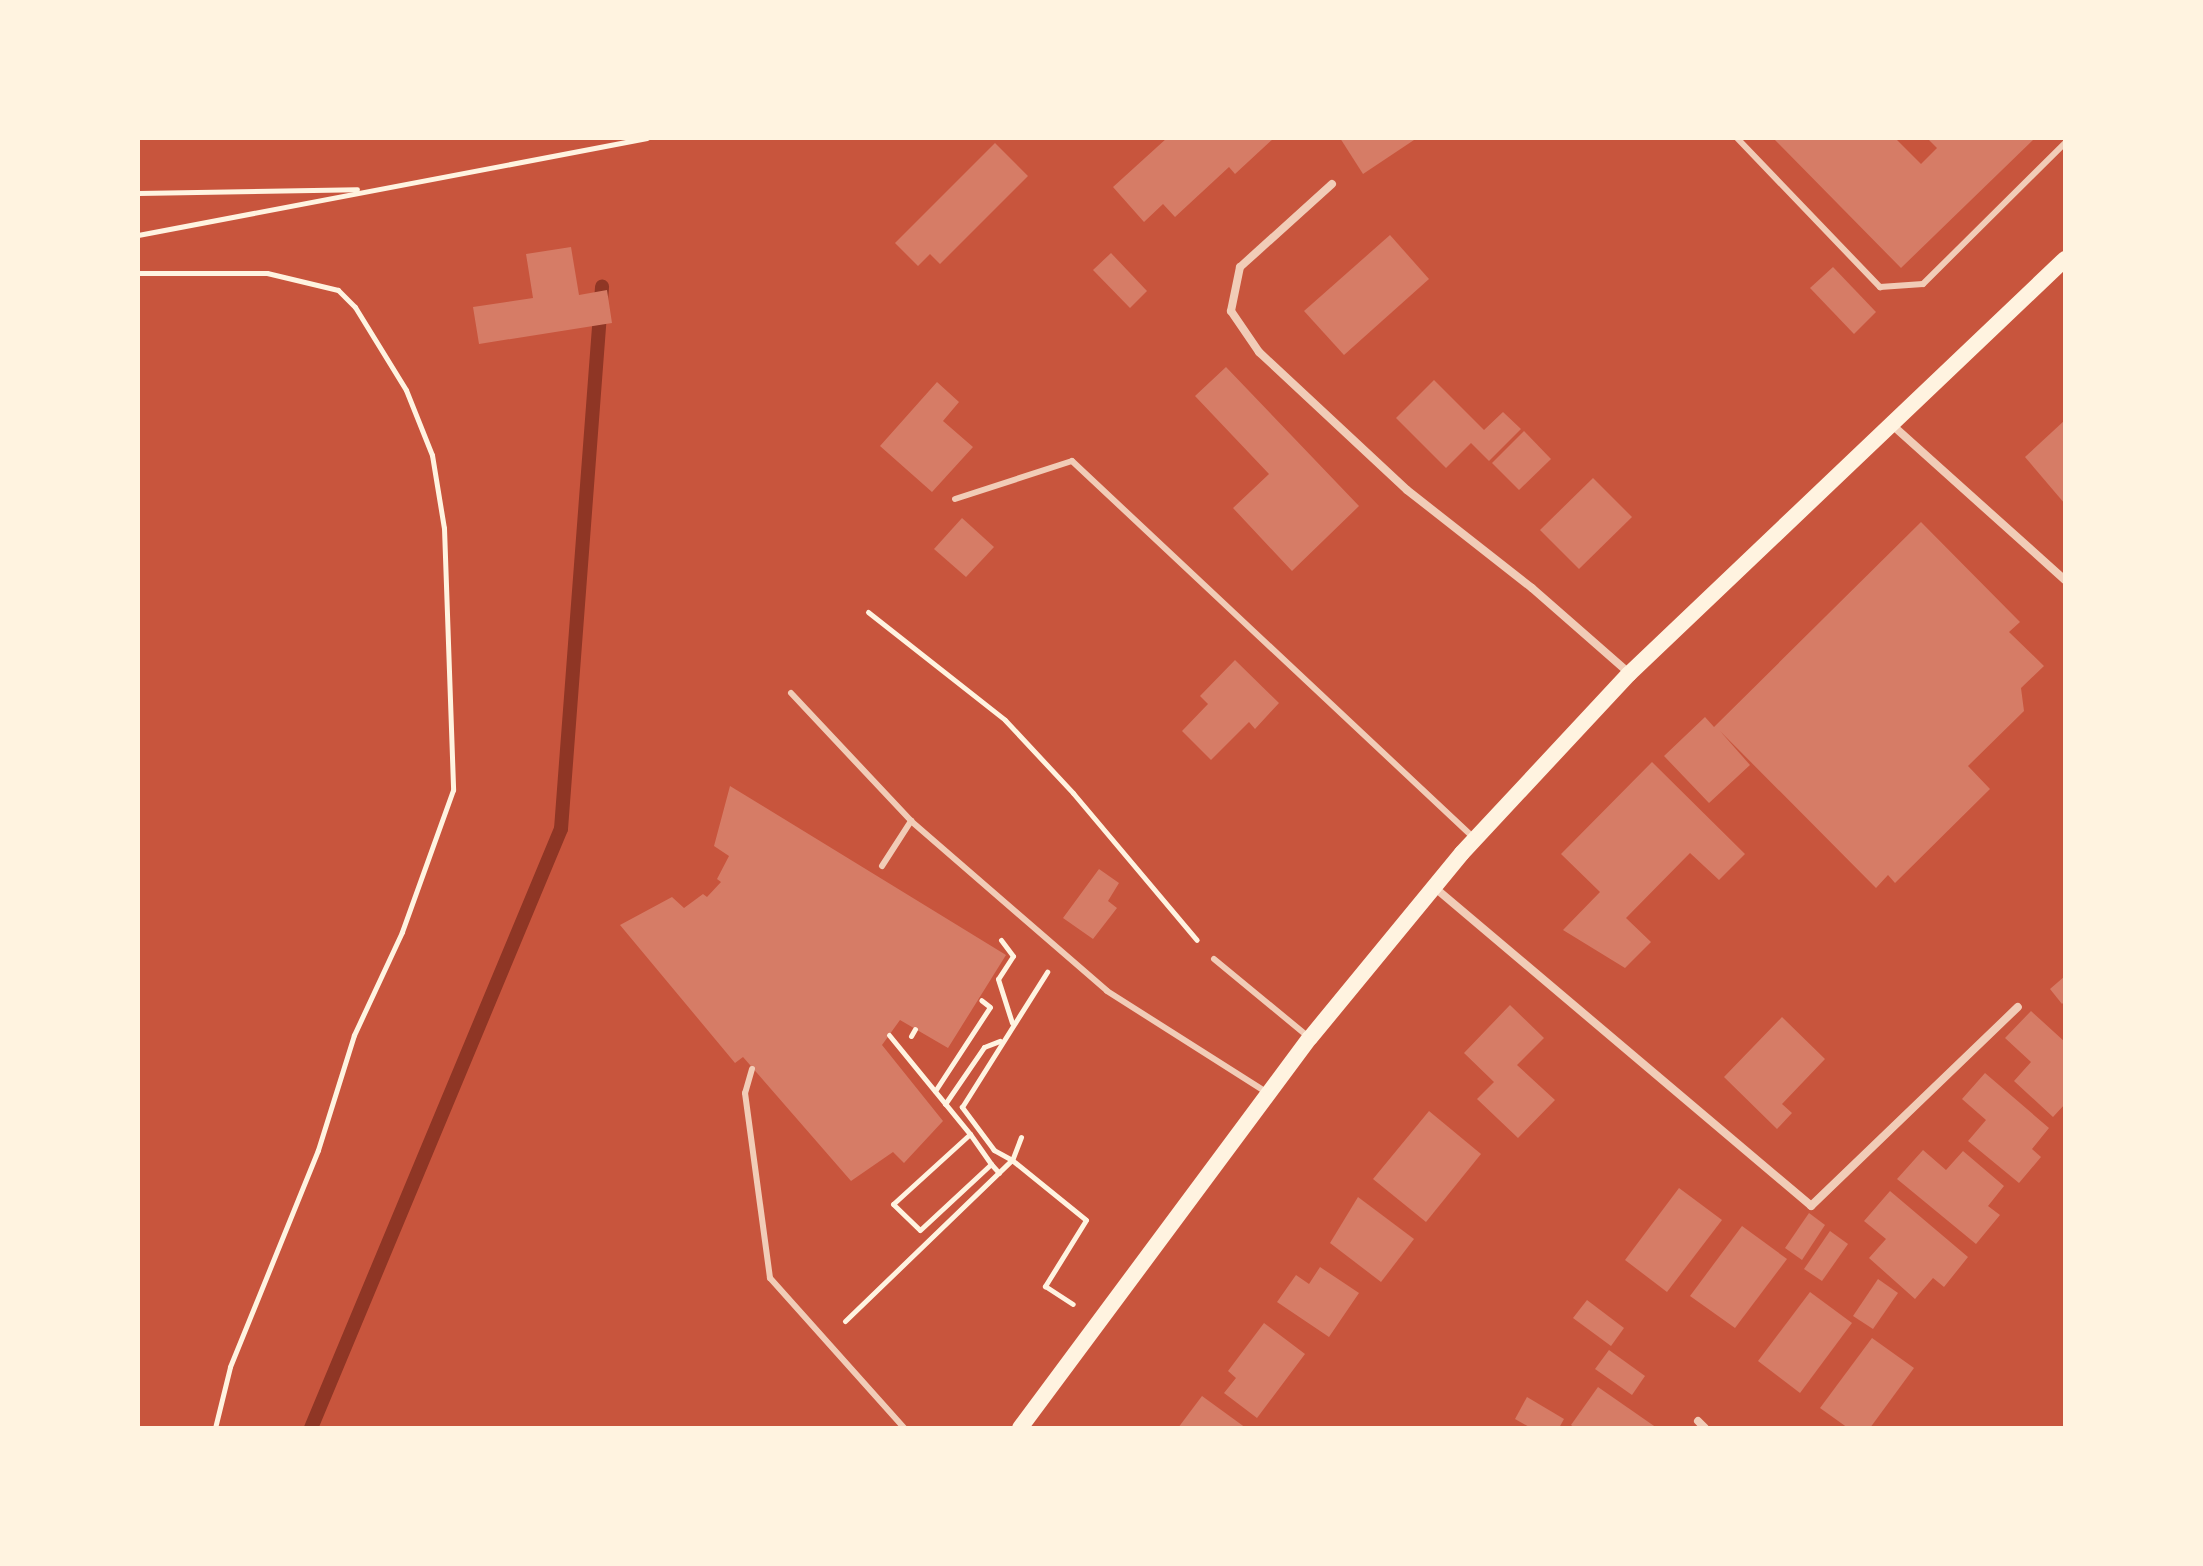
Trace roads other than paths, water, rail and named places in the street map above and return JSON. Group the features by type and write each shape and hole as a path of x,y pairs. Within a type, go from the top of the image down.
{"main road":[{"path":"1020,1428 1098,1318 1310,1038 1476,839 1629,674 1889,422 2065,259"}],"street":[{"path":"1332,184 1240,267 1231,311 1259,352 1407,490 1532,588 1629,674"},
{"path":"1889,422 2065,580"},
{"path":"1434,887 1811,1206 2018,1007"}],"lane":[{"path":"1737,138 1880,287 1923,284 2065,143"},
{"path":"955,499 1072,461 1476,839"},
{"path":"791,693 911,821 1060,954 1107,991 1268,1093"},
{"path":"882,866 911,821"},
{"path":"1214,959 1310,1038"},
{"path":"752,1069 745,1093 770,1278 904,1428"}],"waterway":[{"path":"311,1428 561,829 602,287"}]}
